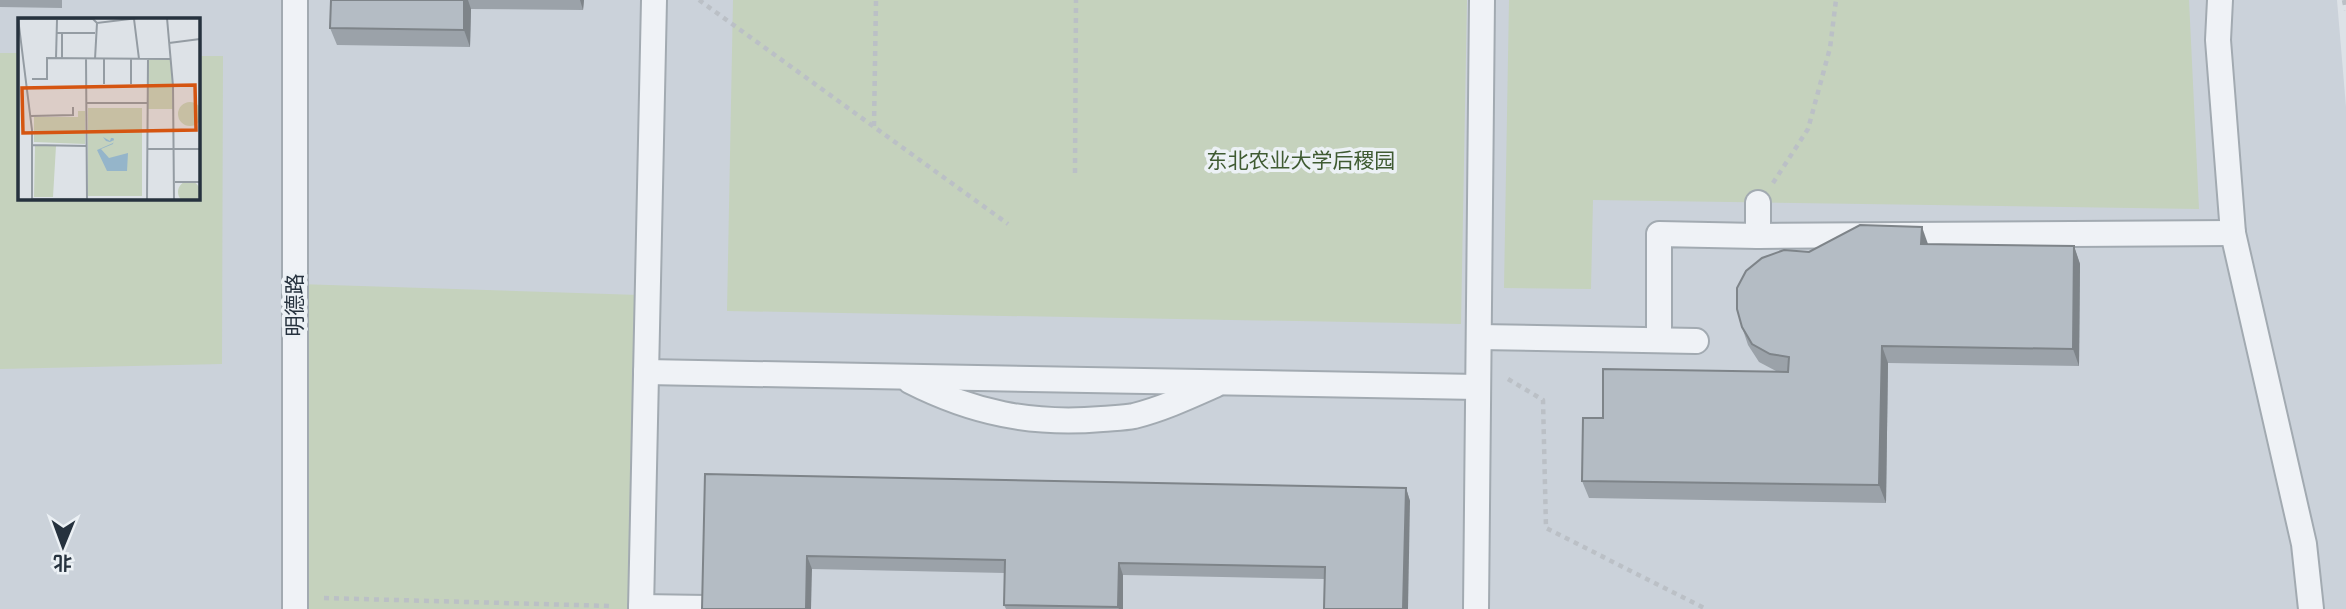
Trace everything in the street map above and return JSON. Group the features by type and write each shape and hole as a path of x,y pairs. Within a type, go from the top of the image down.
{"street":[{"name":"明德路","path":"294,603 295,0"},
{"path":"654,0 641,608 707,608"},
{"path":"1476,609 1482,0"},
{"path":"2220,0 2218,40 2233,233 2304,544 2311,609"},
{"path":"1758,236 1759,203"},
{"path":"1659,340 1659,234 1758,236 2233,233"},
{"path":"1479,337 1696,341"},
{"path":"646,372 1222,382 1479,375"},
{"path":"902,377 973,408 1023,419 1077,421 1133,416 1171,404 1222,382"}],"path":[{"path":"699,0 1008,224"},
{"path":"874,127 876,0"},
{"path":"1075,173 1076,0"},
{"path":"1759,203 1808,129 1830,48 1836,0"},
{"path":"2344,0 2346,10"},
{"path":"1479,375 1543,400 1546,528 1706,609"},
{"path":"294,603 641,608"}],"shaded area":[{"path":"0,0 2337,0 2346,107 2346,609 0,609"}],"green space":[{"name":"东北农业大学后稷园","path":"733,0 1467,0 1461,324 727,311"},
{"path":"1509,0 2189,0 2199,209 1593,200 1591,289 1504,288"},
{"path":"0,53 18,53 18,200 200,200 200,56 223,56 222,364 0,369"},
{"path":"298,284 639,295 635,609 295,609"}],"building":[{"path":"331,0 464,0 464,30 330,28"},
{"path":"1860,225 1922,227 1921,244 2074,246 2073,349 1882,346 1879,485 1582,481 1583,418 1603,418 1603,369 1788,372 1789,357 1770,354 1752,344 1742,327 1737,309 1737,288 1746,271 1762,258 1784,250 1809,252"},
{"path":"705,474 1406,488 1403,609 1324,609 1325,567 1119,563 1118,607 1004,605 1005,560 807,556 806,609 702,609"}]}
